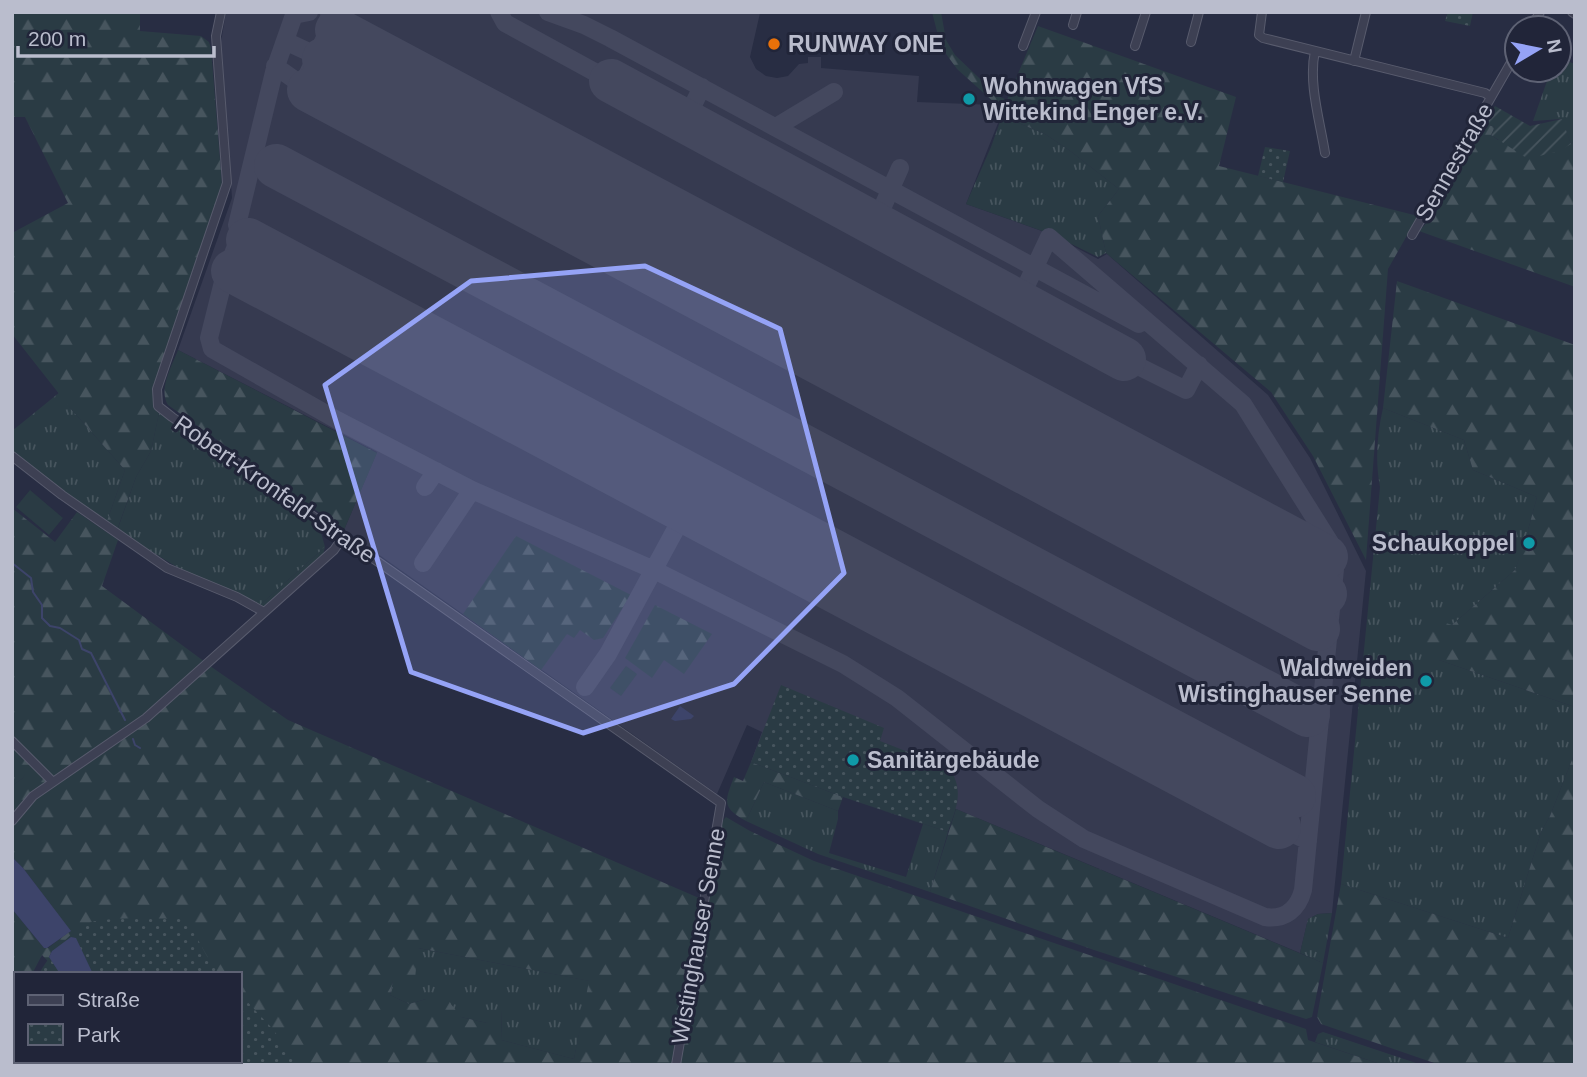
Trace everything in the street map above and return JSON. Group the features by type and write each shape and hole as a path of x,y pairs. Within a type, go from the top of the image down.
{"street":[{"name":"Robert-Kronfeld-Straße","path":"220,12 216,36 226,183 157,389 157,401 161,409 720,802 721,807"},
{"path":"1023,46 1036,12"},
{"path":"1073,25 1077,12"},
{"path":"1135,46 1146,12"},
{"path":"1191,42 1199,12"},
{"path":"1262,12 1258,29 1263,38 1485,93 1491,97"},
{"path":"1354,61 1366,12"},
{"path":"1315,51 1312,64 1314,85 1325,153"},
{"name":"Sennestraße","path":"1412,235 1503,76"},
{"path":"12,456 62,495 167,568 237,597 264,612"},
{"path":"12,821 33,796 146,718 335,548 343,537"},
{"path":"12,741 53,782"},
{"name":"Wistinghauser Senne","path":"676,1065 721,807"}],"highlighted area":[{"path":"645,266 780,329 844,573 734,684 583,733 411,672 325,385 471,281"}],"shaded area":[{"path":"226,12 760,13 750,57 756,69 766,76 788,76 799,64 808,63 808,57 821,57 821,68 919,76 917,102 995,105 1000,118 966,204 1050,234 1098,259 1107,254 1268,395 1310,458 1366,571 1332,913 1318,914 1308,919 1300,953 956,809 751,762 762,732 747,725 717,794 344,530 377,452 178,350 232,198 221,42"}],"green space":[{"path":"12,12 140,12 140,31 201,36 209,42 211,48 222,184 153,389 159,413 151,451 136,477 117,530 106,524 125,470 71,409 12,334 12,233 68,203 25,117 12,117"},
{"path":"932,12 941,12 946,40 955,55 998,96 1007,100 1038,26 1236,97 1219,166 1418,216 1388,269 1366,560 1313,456 1271,392 1106,253 1098,216 1119,189 1045,134 1006,118 996,104 957,69 941,47"},
{"path":"1448,12 1473,12 1470,26 1445,21"},
{"path":"1573,63 1575,64 1575,140 1571,144 1561,119 1533,121 1546,84 1573,84"},
{"path":"1495,106 1530,126 1562,119 1571,144 1559,151 1528,159 1491,135 1495,127 1483,123"},
{"path":"1006,118 1045,134 1119,189 1098,216 1106,253 1098,257 1051,234 966,204 1001,119"},
{"path":"1486,124 1495,127 1491,135 1498,140 1571,144 1575,140 1575,287 1419,231 1435,214"},
{"path":"1265,147 1290,151 1283,182 1258,176"},
{"path":"1397,281 1575,345 1575,707 1439,660 1425,648 1425,634 1437,620 1452,625 1515,570 1525,541 1529,539 1528,530 1537,497 1473,470 1464,440 1383,408"},
{"path":"178,350 377,453 344,530 168,405 165,385"},
{"path":"60,392 71,409 125,470 106,524 62,493 12,451 12,431"},
{"path":"1383,408 1464,440 1473,470 1537,497 1528,530 1529,539 1515,570 1452,625 1439,660 1575,707 1575,752 1541,832 1508,938 1341,884 1380,487 1377,448"},
{"path":"159,413 312,519 320,529 325,547 260,605 177,567 117,531 136,477 151,451"},
{"path":"30,490 63,518 49,535 16,507"},
{"path":"12,508 55,542 77,512 118,540 102,586 205,662 146,714 12,815 12,786 23,778 26,771 12,754"},
{"path":"516,536 631,595 603,638 594,640 580,630 574,638 567,634 541,670 463,614"},
{"path":"325,547 323,555 264,607 260,605"},
{"path":"655,605 712,634 684,674 664,660 652,678 625,658"},
{"path":"210,666 288,720 699,898 672,1065 12,1065 242,1063 242,972 89,972 52,951 49,957 59,972 42,955 33,972 14,972 12,1017 12,909 44,948 48,948 70,931 12,857 12,826 36,799","holes":["418,948 589,981 574,1059 501,1040 502,1009 492,1010 487,1023 461,1017 447,999 426,999 409,1004 390,995 393,981 415,979"]},
{"path":"626,666 637,674 621,696 610,688"},
{"path":"781,685 884,728 880,741 949,768 957,784 958,800 948,832 843,797 751,762"},
{"path":"1575,752 1575,1065 1440,1065 1321,1024 1317,1017 1341,884 1508,938 1541,832"},
{"path":"12,754 27,771 23,778 12,786"},
{"path":"751,762 843,797 838,811 764,782 746,821 732,812 727,798 734,777 743,781"},
{"path":"764,782 838,811 829,853 906,877 923,824 843,797 948,832 930,892 818,854 746,821"},
{"path":"956,809 1323,963 1312,1017 1306,1019 1094,950 930,892"},
{"path":"726,817 814,861 1306,1029 1308,1040 1383,1065 680,1065 721,823"},
{"path":"1332,913 1323,963 1300,953 1308,919 1318,914"},
{"path":"184,919 218,972 40,972 61,945 82,927 98,921"},
{"path":"418,948 590,981 574,1059 501,1040 502,1010 487,1023 461,1017 426,999 409,1004 390,995 393,981"},
{"path":"242,996 301,1065 12,1065 14,1028 14,1063 242,1063"},
{"path":"1323,1032 1422,1065 1383,1065 1315,1042 1318,1034"}],"water":[{"path":"680,706 694,716 691,719 671,719"},
{"path":"12,857 71,931 47,948 44,948 12,909"},
{"path":"71,937 76,938 92,972 59,972 49,957 52,951"}],"waterway":[{"path":"12,563 31,578 33,592 42,605 42,618 50,626 60,628 79,640 82,649 91,653 125,720"},
{"path":"133,739 135,745 140,748"}],"taxiway":[{"path":"309,12 294,15 274,72 237,225 240,236 225,274 209,338 212,349 337,420 472,490 654,570 843,664 897,698 1038,809 1084,839 1265,917 1284,915 1298,903 1303,890 1336,559 1334,549 1243,404 1049,237 1019,301"},
{"path":"302,86 330,27 329,12"},
{"path":"499,12 505,23 611,81"},
{"path":"548,12 610,38 1139,324"},
{"path":"285,41 324,59"},
{"path":"275,66 309,90"},
{"path":"685,121 702,87"},
{"path":"776,127 834,92"},
{"path":"875,224 900,168"},
{"path":"454,389 471,358"},
{"path":"1124,359 1186,390 1199,365"},
{"path":"425,487 436,471"},
{"path":"1139,534 1168,473"},
{"path":"423,563 472,490"},
{"path":"585,687 608,654 685,512"},
{"path":"1056,709 1072,678"},
{"path":"1279,827 1308,841"}],"runway":[{"path":"337,30 1326,557"},
{"path":"324,59 1325,594"},
{"path":"611,81 1124,359"},
{"path":"309,90 1318,629"},
{"path":"276,166 1308,715"},
{"path":"248,240 1294,796"},
{"path":"233,271 1279,827"}],"place":[{"name":"RUNWAY ONE","path":"774,44"},
{"name":"Wohnwagen VfS Wittekind Enger e.V.","path":"969,99"},
{"name":"Schaukoppel","path":"1529,543"},
{"name":"Waldweiden Wistinghauser Senne","path":"1426,681"},
{"name":"Sanitärgebäude","path":"853,760"}]}
